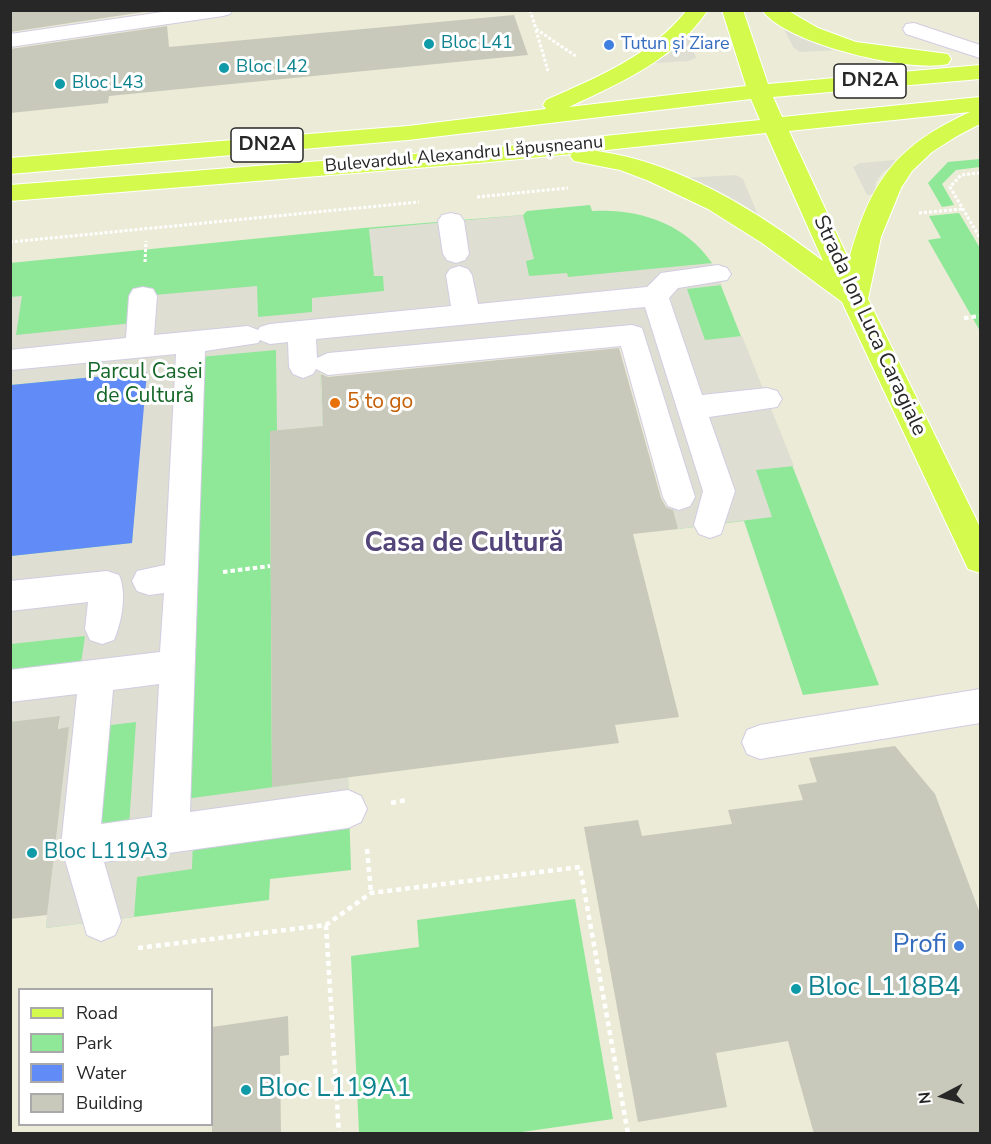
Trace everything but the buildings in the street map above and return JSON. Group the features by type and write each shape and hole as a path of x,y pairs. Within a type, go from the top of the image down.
{"main road":[{"path":"522,120 630,71 665,47 688,25 698,10"},
{"name":"Strada Ion Luca Caragiale","path":"732,10 759,92 854,299 981,559"},
{"path":"772,10 818,38 860,50 895,56 981,61"},
{"name":"DN2A","path":"759,92 981,72"},
{"name":"Bulevardul Alexandru Lăpușneanu","path":"10,166 408,133 759,92"},
{"name":"DN2A","path":"774,125 981,104"},
{"path":"478,156 580,156 625,164 665,178 761,228 798,253 854,299 866,241 892,178 917,152 943,134 981,116"},
{"name":"Bulevardul Alexandru Lăpușneanu","path":"10,193 478,156 774,125"}],"street":[{"path":"10,41 223,10"},
{"path":"914,29 981,52"},
{"path":"451,222 466,315"},
{"path":"11,360 655,296 670,280 718,274"},
{"path":"139,347 143,296"},
{"path":"655,296 719,491 710,525"},
{"path":"302,331 315,365 632,335 679,497"},
{"path":"170,834 177,666 164,579 191,342"},
{"path":"692,407 748,401"},
{"path":"10,596 107,585 102,629"},
{"path":"10,686 177,666"},
{"path":"97,676 80,846 101,921"},
{"path":"760,742 981,706"},
{"path":"80,846 348,809"}],"path":[{"path":"530,10 548,72"},
{"path":"536,29 579,58"},
{"path":"981,173 961,175 950,187 981,238"},
{"path":"477,197 578,187"},
{"path":"10,242 419,202"},
{"path":"918,213 963,209"},
{"path":"964,318 981,316"},
{"path":"101,921 98,953 326,925 371,893 580,867 628,1134"},
{"path":"326,925 339,1134"}],"green space":[{"path":"980,159 980,167 956,170 942,184 954,205 942,207 928,183 948,162"},
{"name":"Parcul Casei de Cultură","path":"590,205 592,211 626,212 659,221 674,228 701,249 712,263 879,685 803,695 744,521 678,529 624,340 320,370 323,426 270,432 272,787 348,777 351,870 270,879 269,900 46,928 68,728 60,716 11,722 10,263 363,228 523,215 527,211"},
{"path":"959,213 980,248 980,331 928,240 941,238 929,216"},
{"path":"575,899 613,1119 515,1133 359,1133 351,956 419,947 417,920"}],"shaded area":[{"path":"784,29 819,44 836,46 838,50 800,52 793,47"},
{"path":"688,36 696,58 688,61 656,63 655,61 669,54 678,45 681,37"},
{"path":"895,160 897,163 883,172 876,182 875,194 867,195 853,167 860,163"},
{"path":"736,175 743,179 758,215 751,216 682,178"},
{"path":"523,215 534,259 526,261 529,276 567,273 568,277 712,263 722,285 687,289 705,340 742,336 794,466 756,470 772,517 678,529 624,340 320,370 323,426 277,431 276,350 200,357 185,799 348,777 349,819 193,839 192,869 137,877 134,917 46,928 60,717 11,722 11,671 81,663 85,636 11,644 11,556 132,543 146,372 11,385 10,297 22,296 16,335 133,323 143,296 257,286 258,317 312,312 312,298 384,291 383,276 374,276 369,229","holes":["136,722 129,826 93,830 103,726"]}],"water":[{"path":"147,372 132,543 11,556 11,385"}],"place":[{"name":"Bloc L41","path":"429,44"},
{"name":"Tutun și Ziare","path":"609,45"},
{"name":"Bloc L42","path":"224,68"},
{"name":"Bloc L43","path":"60,84"},
{"name":"5 to go","path":"335,403"},
{"name":"Bloc L119A3","path":"32,853"},
{"name":"Profi","path":"959,946"},
{"name":"Bloc L118B4","path":"796,989"},
{"name":"Bloc L119A1","path":"246,1090"}],"district":[{"name":"Casa de Cultură","path":"464,544"}]}
